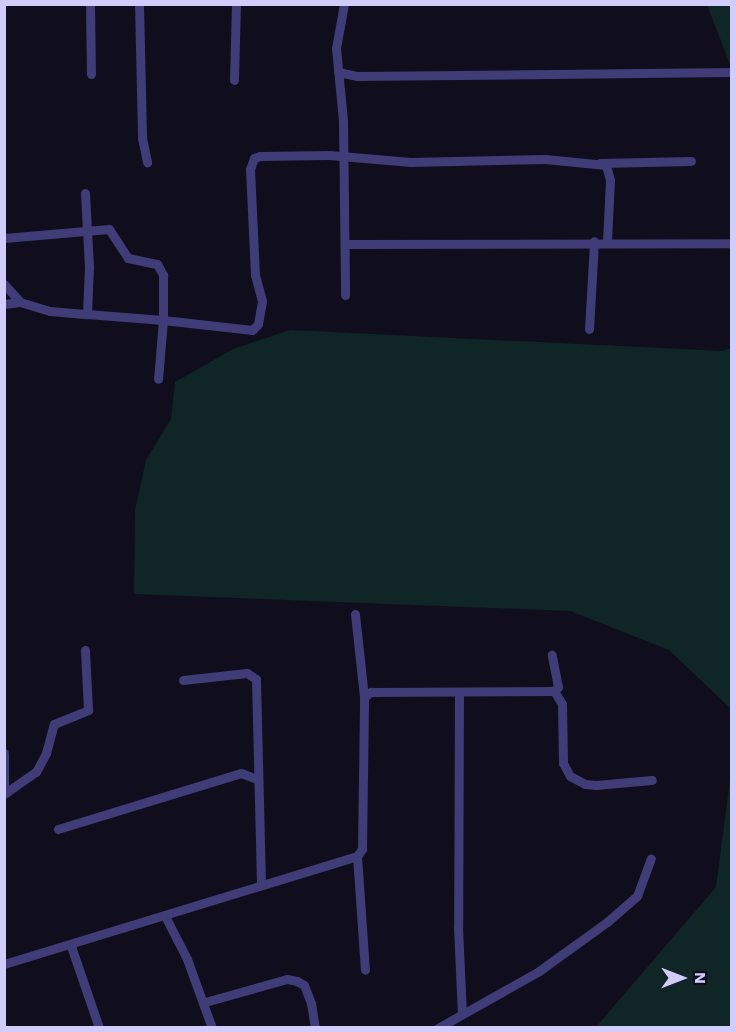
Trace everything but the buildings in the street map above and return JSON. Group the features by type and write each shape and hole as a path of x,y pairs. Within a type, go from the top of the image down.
{"street":[{"path":"90,4 91,74"},
{"path":"140,4 142,138 147,162"},
{"path":"234,80 237,4"},
{"path":"344,4 336,48 344,158 345,295"},
{"path":"338,72 357,76 732,72"},
{"path":"4,304 20,302 50,311 252,330 258,324 262,301 254,263 250,180 254,158 594,163 691,161"},
{"path":"594,163 610,169 607,241"},
{"path":"85,193 87,314"},
{"path":"4,238 108,229 128,258 157,264 163,275 163,320 158,379"},
{"path":"345,244 607,241 732,243"},
{"path":"589,329 594,242"},
{"path":"4,284 20,302"},
{"path":"4,964 71,946 261,884 357,856 362,849 364,697 355,614"},
{"path":"4,793 36,772 46,753 54,724 88,710 86,651"},
{"path":"552,655 558,687 554,692"},
{"path":"183,680 247,673 256,679 261,884"},
{"path":"364,697 371,692 554,692"},
{"path":"554,692 562,704 563,762 570,776 585,784 596,785 652,780"},
{"path":"459,693 458,927 462,1014"},
{"path":"4,753 4,793"},
{"path":"58,829 233,775 246,773 257,779"},
{"path":"357,856 365,970"},
{"path":"438,1028 539,971 632,902 651,858"},
{"path":"165,916 174,928 205,1002 212,1028"},
{"path":"71,946 99,1028"},
{"path":"205,1002 287,979 297,981 304,985 311,1003 315,1028"}],"green space":[{"path":"707,5 731,5 731,67"},
{"path":"290,330 722,351 731,348 731,709 669,650 570,611 134,594 135,510 146,460 171,419 175,382 233,349"},
{"path":"731,772 731,1027 596,1027 716,887"}]}
